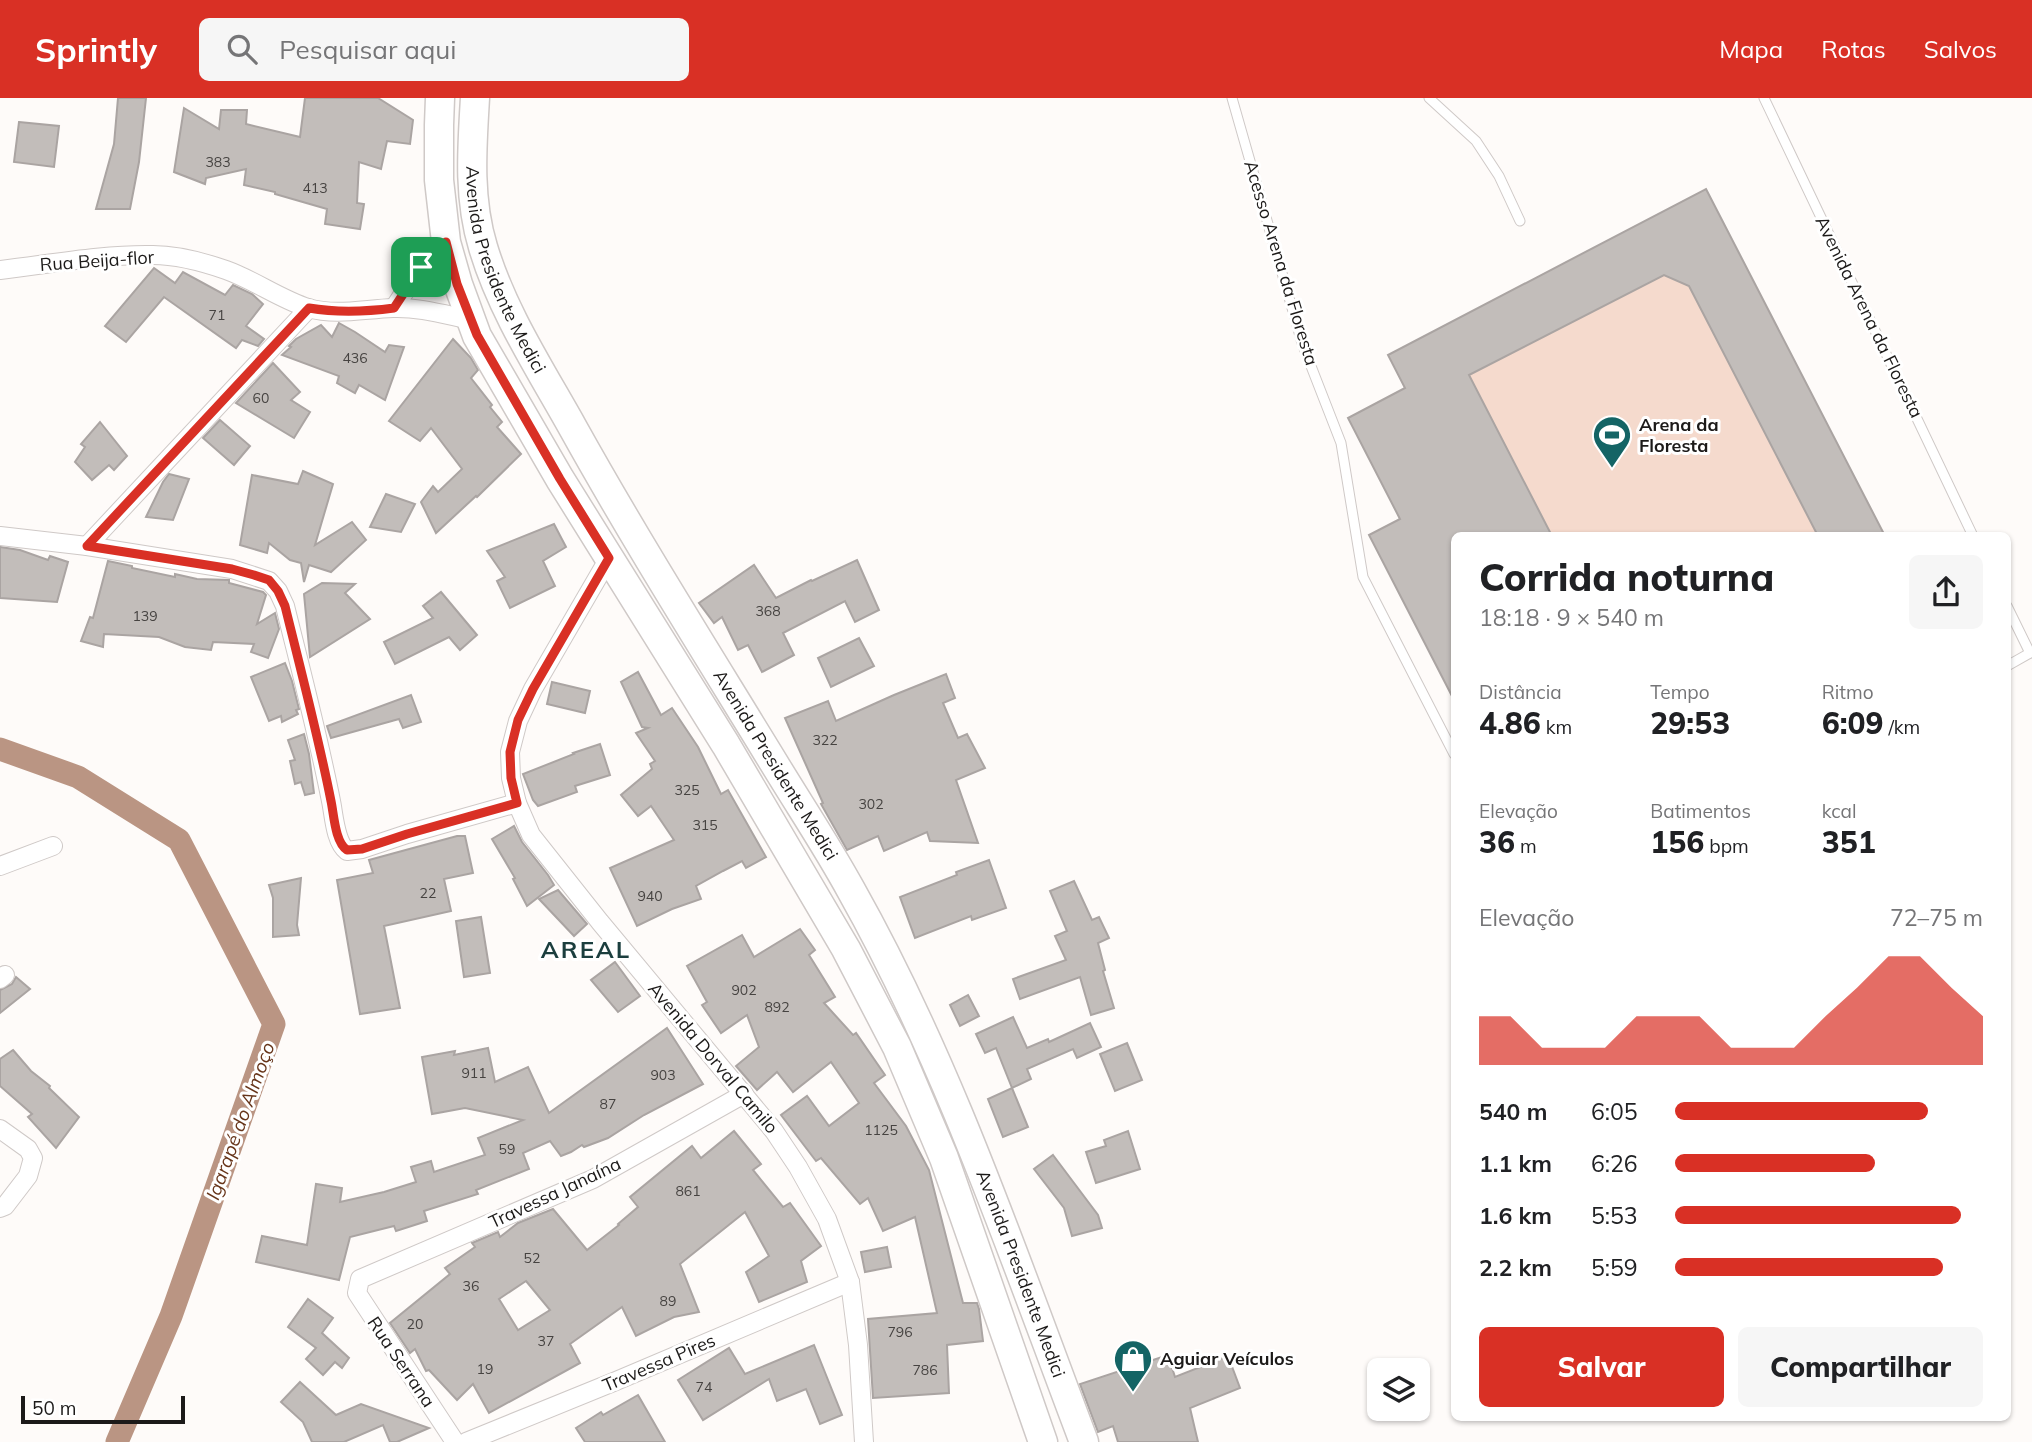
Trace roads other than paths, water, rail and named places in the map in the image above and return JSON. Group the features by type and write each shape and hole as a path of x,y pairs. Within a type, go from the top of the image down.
{"main road":[{"name":"Avenida Presidente Medici","path":"440,98 439,180 446,242 457,284 477,335 553,467 726,745 832,925 897,1047 944,1158 1044,1442"},
{"name":"Avenida Presidente Medici","path":"475,98 471,154 472,188 477,221 494,281 514,323 603,481 851,889 917,1017 975,1155 1084,1442"}],"street":[{"path":"394,308 421,267 446,242"},
{"name":"Rua Beija-flor","path":"0,270 106,257 155,255 187,259 228,271 309,308 333,312 360,312 394,308 427,311 471,320"},
{"path":"87,546 309,308"},
{"path":"0,536 87,546 232,569 269,580 285,606 320,746 336,828 342,847 347,850 362,849 517,803"},
{"name":"Avenida Dorval Camilo","path":"609,558 533,689 518,720 510,752 511,778 517,803 531,835 774,1131 827,1219 850,1282 858,1345 864,1442"},
{"path":"0,866 53,846"},
{"name":"Travessa Janaína","path":"360,1279 593,1179 744,1094"},
{"path":"0,1129 28,1149 33,1158 28,1176 5,1206 0,1208"},
{"name":"Rua Serrana","path":"360,1279 357,1293 455,1442"},
{"name":"Travessa Pires","path":"466,1442 850,1282"}],"lane":[{"name":"Acesso Arena da Floresta","path":"1232,98 1302,343 1341,443 1363,577 1451,749"},
{"path":"1429,98 1476,141 1499,176 1520,221"},
{"name":"Avenida Arena da Floresta","path":"1764,98 1971,532"},
{"path":"2011,614 2031,652 2011,664"}],"waterway":[{"name":"Igarapé do Almoço","path":"0,749 78,777 179,840 274,1024 171,1316 117,1442"}],"place":[{"name":"Arena da Floresta","path":"1612,469"},
{"name":"Aguiar Veículos","path":"1133,1393"}],"district":[{"name":"AREAL","path":"586,950"}]}
